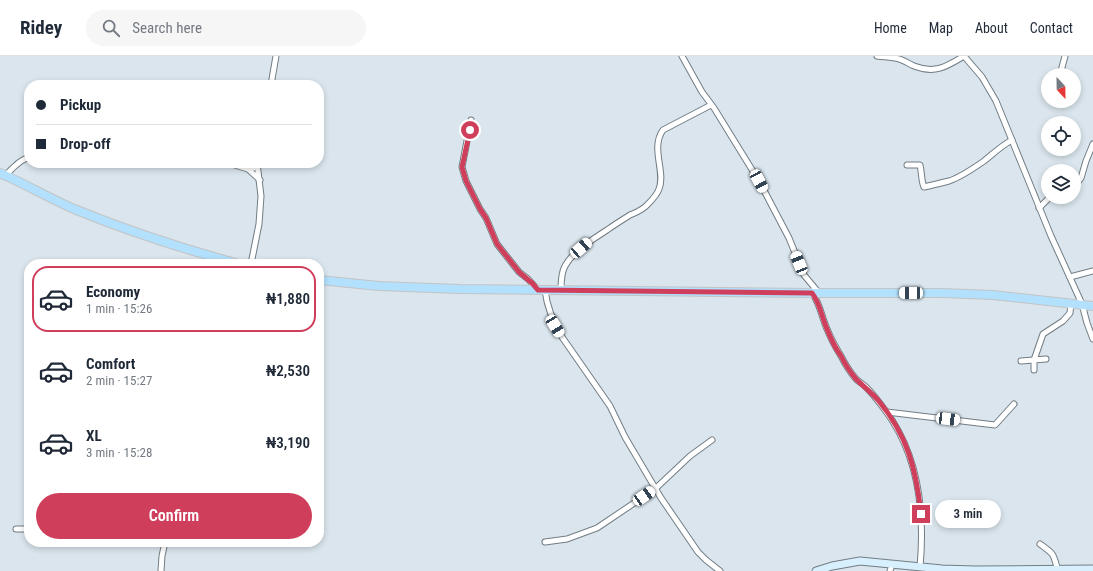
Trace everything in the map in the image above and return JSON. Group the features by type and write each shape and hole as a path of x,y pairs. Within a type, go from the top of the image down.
{"main road":[{"path":"2,175 73,208 118,226 177,246 222,259"},
{"path":"324,280 387,286 459,289 978,294 1093,306"}],"street":[{"path":"272,80 276,56"},
{"path":"682,56 702,92 759,181 789,238 804,275 815,293 832,341 856,379 874,396 887,412 903,438 914,467 918,490 922,524 920,567"},
{"path":"877,56 900,59 913,66 927,70 939,69 964,56 982,77 996,101 1051,236 1082,304 1087,324 1093,339"},
{"path":"1062,68 1065,56"},
{"path":"561,290 562,274 565,266 573,255 589,242 630,215 640,211 656,196 660,182 657,150 660,133 711,104"},
{"path":"471,120 462,167 466,181 486,218 497,244 519,272 542,290 555,326 610,406 625,437 655,488 698,552 720,571"},
{"path":"906,165 920,165 922,173 921,180 924,187 950,180 972,169 1003,145 1012,140"},
{"path":"1081,178 1093,144"},
{"path":"2,175 24,160"},
{"path":"245,168 248,169 260,180"},
{"path":"248,169 254,168"},
{"path":"252,259 259,224 261,196 258,168"},
{"path":"1040,208 1044,204"},
{"path":"1070,277 1093,271"},
{"path":"1034,370 1034,360 1044,334 1070,313 1072,303"},
{"path":"1021,361 1046,359"},
{"path":"887,412 995,425 1014,404"},
{"path":"545,542 567,539 596,528 655,488 690,456 712,440"},
{"path":"16,529 24,529"},
{"path":"1040,544 1052,553 1058,570"},
{"path":"161,571 164,547"},
{"path":"816,571 832,566 860,561 891,568 920,567 976,570 1093,569"}],"route":[{"path":"470,130 462,167 466,181 486,218 492,236 497,244 519,272 538,290 812,293 816,299 832,341 840,355 856,379 878,400 903,438 914,467 921,514"}]}
